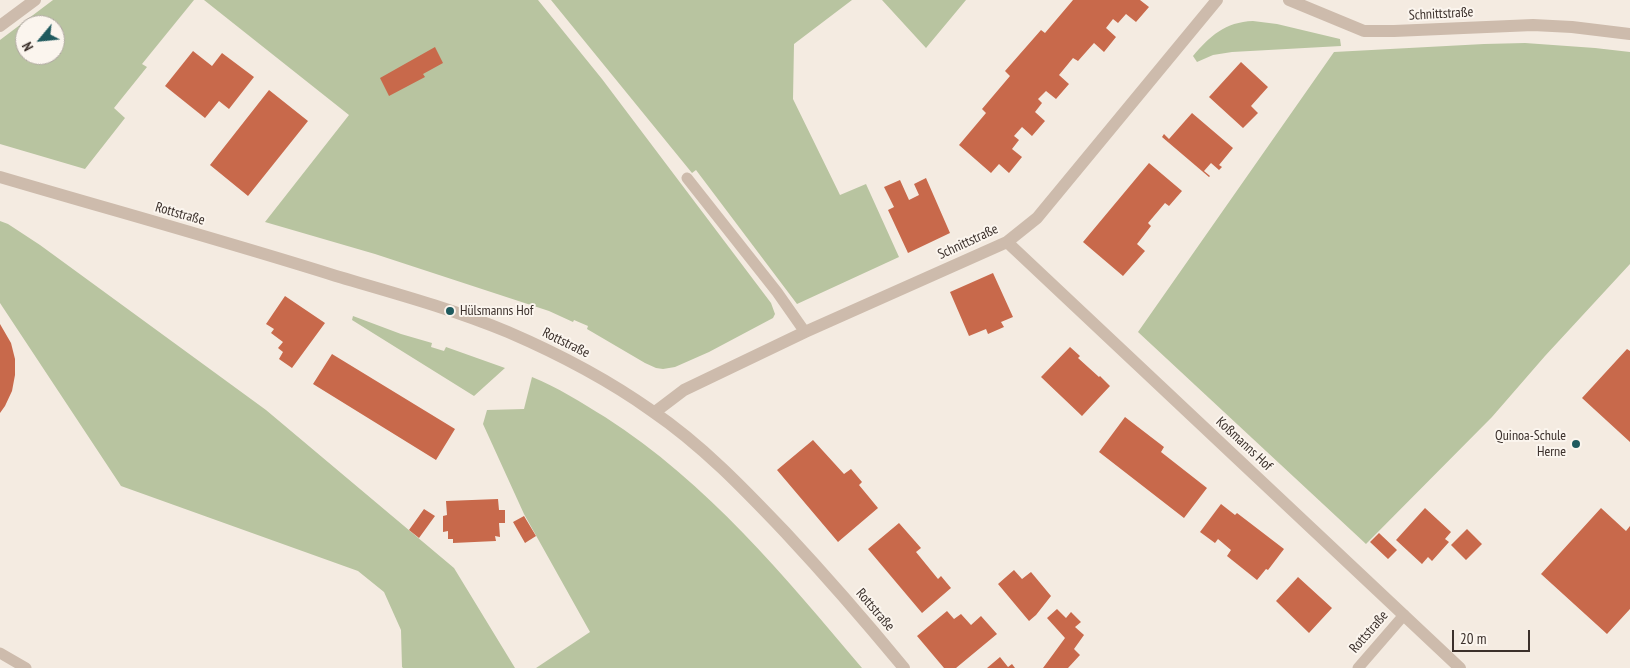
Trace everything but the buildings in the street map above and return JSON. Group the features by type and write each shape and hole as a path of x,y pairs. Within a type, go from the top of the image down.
{"street":[{"path":"0,26 35,0"},
{"name":"Schnittstraße","path":"655,412 684,390 805,332 1006,242 1036,218 1218,0"},
{"name":"Schnittstraße","path":"1289,0 1364,31 1533,25 1572,27 1630,34"},
{"name":"Rottstraße","path":"0,177 303,265 450,311 553,352 611,383 655,412 702,450 754,499 852,607 904,668"},
{"name":"Koßmanns Hof","path":"1006,242 1460,668"}],"lane":[{"path":"687,178 777,292 805,332"},
{"name":"Rottstraße","path":"1358,668 1404,615"},
{"path":"0,653 26,668"}],"green space":[{"path":"53,0 194,0 142,64 147,67 114,108 125,118 85,169 0,144 0,40 15,29 15,65 65,65 65,15 33,15"},
{"path":"204,0 538,0 602,79 771,303 775,314 773,318 709,352 675,367 656,368 587,329 588,326 574,320 573,322 549,311 375,254 265,222 349,115"},
{"path":"551,0 852,0 794,44 793,99 840,195 866,184 899,257 797,304 696,170 692,173"},
{"path":"882,0 966,0 926,48"},
{"path":"1253,21 1277,24 1340,39 1341,46 1232,52 1213,55 1197,62 1193,56 1219,31 1234,24"},
{"path":"1525,43 1630,52 1630,264 1492,417 1366,544 1138,332 1334,52"},
{"path":"0,221 8,224 40,245 266,410 454,568 515,668 403,668 401,630 384,592 358,571 121,486 0,303"},
{"path":"353,316 401,334 432,343 431,347 444,351 446,347 505,368 474,396 352,320"},
{"path":"532,377 560,390 605,417 678,471 711,501 774,566 862,668 536,668 590,632 524,514 483,424 487,410 524,409"}],"place":[{"name":"Hülsmanns Hof","path":"450,311"},
{"name":"Quinoa-Schule Herne","path":"1576,444"}]}
